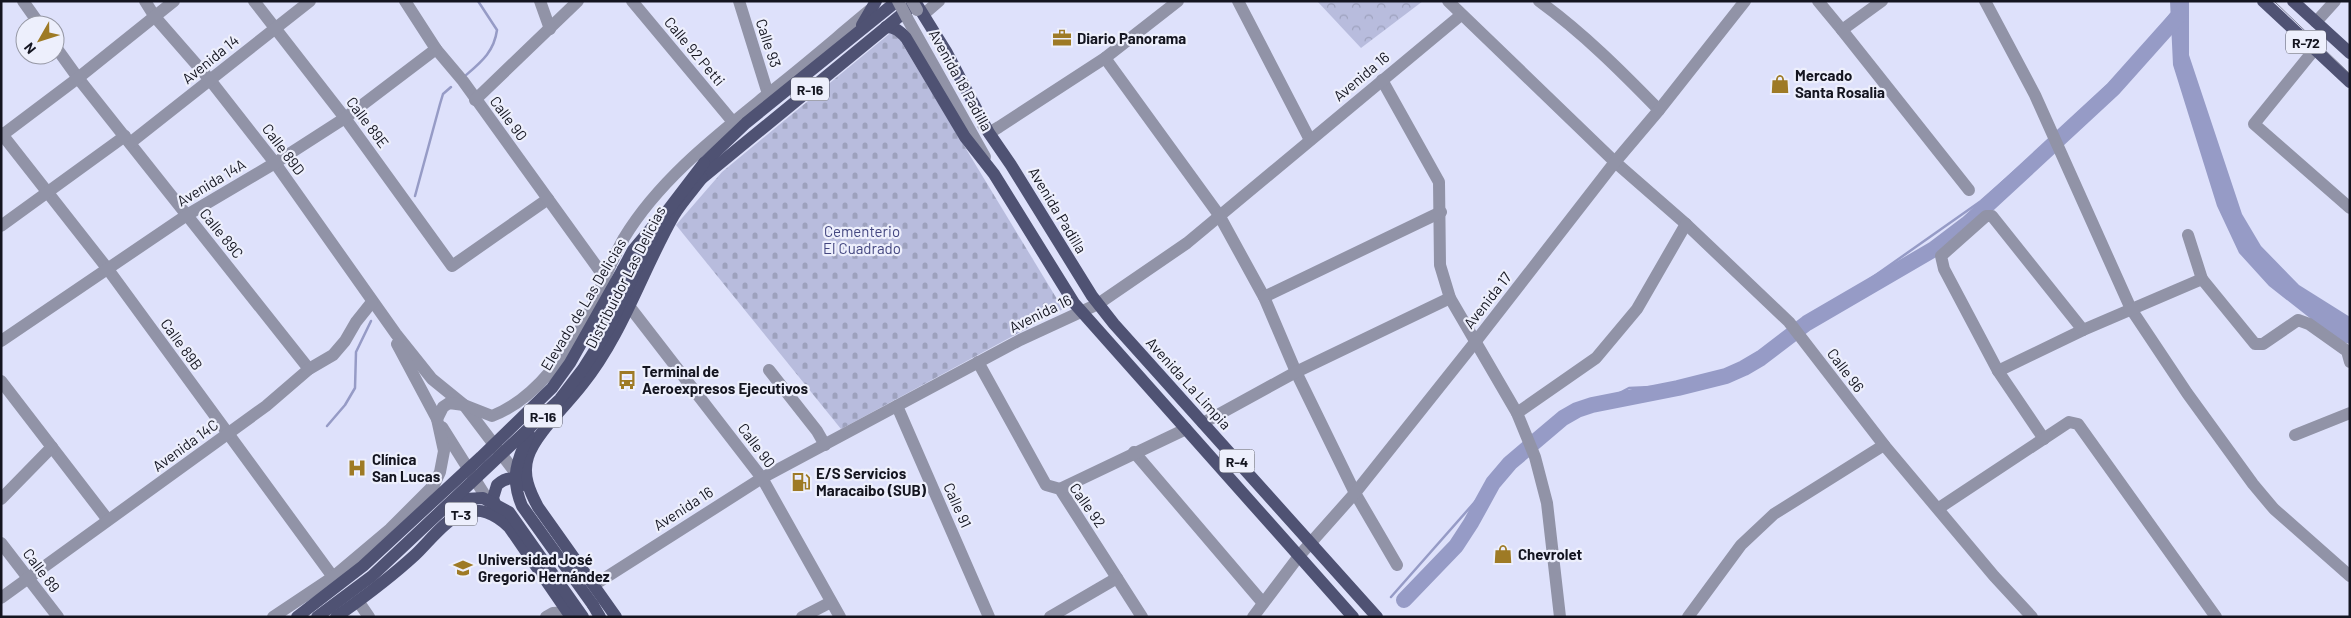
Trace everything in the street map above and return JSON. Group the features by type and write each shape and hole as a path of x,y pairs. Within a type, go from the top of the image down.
{"main road":[{"path":"854,36 876,4 888,1"},
{"name":"R-16","path":"854,36 898,1"},
{"name":"R-72","path":"2263,1 2350,82"},
{"name":"R-72","path":"2293,1 2350,53"},
{"name":"R-16","path":"702,178 915,2"},
{"name":"Avenida Padilla","path":"915,2 924,14 989,133 1098,304"},
{"path":"886,27 892,27 906,38 965,137 994,174"},
{"name":"Elevado de Las Delicias","path":"317,617 372,576 452,503 560,399 583,369 609,328 643,255 665,214 704,162 746,123 854,36"},
{"name":"R-4","path":"994,174 1081,311 1353,617"},
{"name":"Elevado de Las Delicias","path":"297,617 363,566 391,541 552,388 575,355 633,250 647,232 683,194 702,178"},
{"name":"Distribuidor Las Delicias","path":"616,617 538,507 530,492 525,471 528,456 538,435 594,370 613,339 675,213 702,178"},
{"name":"Avenida La Limpia","path":"1098,304 1377,617"},
{"path":"532,427 519,455 516,470 516,492 522,506 600,617"},
{"path":"530,492 514,478 502,480 497,485 493,498 500,518 509,527 569,614"},
{"path":"452,503 465,499 483,498 509,512 583,617"},
{"name":"T-3","path":"336,617 407,562 460,514 473,511 488,512 500,518"}],"street":[{"path":"23,1 33,15"},
{"name":"Calle 89D","path":"144,1 155,17 210,80 275,163 388,323"},
{"path":"2,135 78,78 174,1"},
{"name":"Calle 89E","path":"254,1 345,118 452,266 548,199"},
{"name":"Avenida 14","path":"1,226 48,191 128,139 210,80 310,1"},
{"name":"Calle 90","path":"404,1 436,49 605,278"},
{"path":"540,1 550,29"},
{"path":"475,100 578,1"},
{"name":"Calle 92 Petti","path":"632,1 733,122"},
{"name":"Calle 93","path":"739,1 768,94"},
{"name":"Avenida 18 Padilla","path":"898,1 963,105 989,133"},
{"path":"924,14 939,1"},
{"path":"989,133 1105,58 1178,1"},
{"path":"1238,1 1310,140"},
{"name":"Calle 96","path":"1448,1 1615,162 1686,224 1789,322 1884,445 1939,508 1994,576 2032,617"},
{"path":"1539,1 1566,20 1606,56 1659,110"},
{"name":"Avenida 17","path":"1253,616 1299,556 1355,492 1476,341 1615,162 1659,110 1745,1"},
{"path":"1818,1 1969,190"},
{"path":"1842,30 1882,1"},
{"path":"1985,1 2035,95 2131,309 2187,393 2253,484 2274,509 2350,576"},
{"path":"2316,22 2335,1"},
{"name":"Avenida 18 Padilla","path":"915,2 994,174"},
{"name":"R-16","path":"733,122 876,4"},
{"name":"Avenida 16","path":"594,584 762,478 978,362 1098,304 1187,243 1462,15"},
{"name":"Avenida 14A","path":"1,341 187,215 275,163 345,118 436,49"},
{"path":"2314,50 2254,124 2350,208"},
{"path":"1105,58 1219,216 1264,297 1296,372 1355,492 1397,565"},
{"name":"Calle 89C","path":"65,60 310,369"},
{"path":"1382,80 1439,182 1441,212 1440,265 1450,298 1517,413 1535,457 1547,503 1560,617"},
{"name":"Distribuidor Las Delicias","path":"388,323 432,379 464,405 492,416 509,410 522,400 559,359 586,318 624,238 646,208 693,158 733,122"},
{"name":"Calle 89B","path":"2,135 107,268 332,576"},
{"path":"1264,297 1441,212"},
{"path":"2044,439 1998,370 1944,269 1941,256 1986,216 1992,216 2083,330"},
{"path":"1517,413 1596,358 1637,309 1686,224"},
{"path":"2188,235 2202,279 2255,344 2263,344 2298,320 2308,324 2347,351 2350,362"},
{"path":"1998,370 2083,330 2202,279"},
{"path":"1203,423 1296,372 1450,298"},
{"name":"Avenida 14C","path":"1,598 266,406 310,369 333,355 346,341 356,322 372,302"},
{"name":"Calle 90","path":"629,306 762,478 840,617"},
{"path":"388,323 437,419 500,518"},
{"name":"Calle 92","path":"978,362 1046,485 1060,489 1142,617"},
{"path":"769,370 825,444"},
{"path":"1,381 108,520"},
{"path":"273,617 332,576 390,529 434,485 440,472 444,451 437,419 443,407 450,403 464,405 530,492"},
{"name":"Calle 91","path":"897,406 989,617"},
{"path":"2295,435 2350,413"},
{"path":"1939,508 2069,422 2078,424 2216,617"},
{"path":"1060,489 1134,452 1186,429"},
{"path":"1688,617 1741,545 1774,514 1884,445"},
{"path":"1,499 52,447"},
{"path":"1134,452 1264,603"},
{"name":"Calle 89","path":"1,543 58,617"},
{"path":"1050,617 1117,578"},
{"path":"358,601 369,617"},
{"path":"802,617 831,602"},
{"path":"546,617 553,613 569,614"}],"green space":[{"path":"1317,1 1423,1 1361,48"},
{"name":"Cementerio El Cuadrado","path":"894,30 1063,309 841,429 676,225 722,172"}],"shaded area":[{"path":"2170,1 2189,1 2189,55 2242,214 2261,246 2299,285 2350,317 2350,344 2339,341 2269,286 2239,253 2217,206 2173,65"}],"waterway":[{"path":"465,76 490,51 497,30 478,1"},
{"path":"2056,134 2139,56 2171,14"},
{"path":"1404,600 1456,546 1493,483 1510,463 1563,418 1577,410 1592,405 1678,388 1726,376 1744,368 1761,358 1807,323 1934,249 1967,224 2113,89 2180,14"},
{"path":"415,196 443,94 451,87"},
{"path":"1799,329 1981,201 2050,140"},
{"path":"327,426 345,405 355,388 356,352 371,321"},
{"path":"1532,439 1629,388 1719,384 1793,333"},
{"path":"1391,597 1526,444"}],"tram line":[{"path":"2274,1 2350,74"}],"place":[{"name":"Diario Panorama","path":"1062,38"},
{"name":"Mercado Santa Rosalia","path":"1780,84"},
{"name":"Terminal de Aeroexpresos Ejecutivos","path":"627,380"},
{"name":"Clínica San Lucas","path":"357,468"},
{"name":"E/S Servicios Maracaibo (SUB)","path":"801,482"},
{"name":"Chevrolet","path":"1503,554"},
{"name":"Universidad José Gregorio Hernández","path":"463,568"}]}
